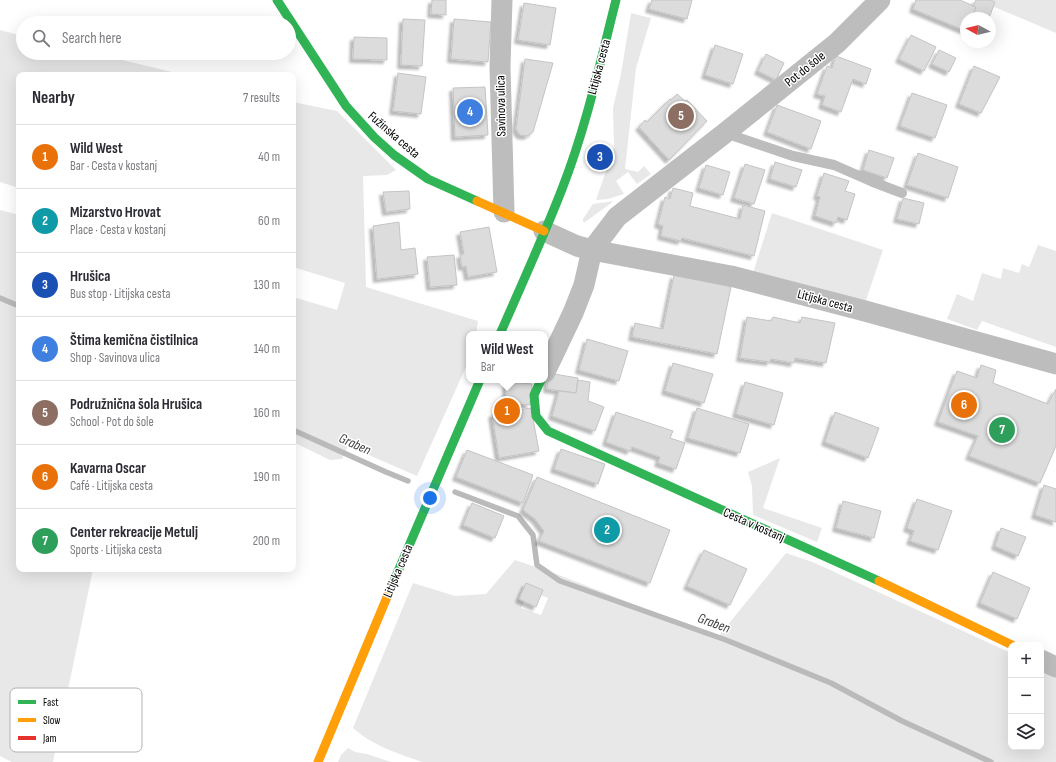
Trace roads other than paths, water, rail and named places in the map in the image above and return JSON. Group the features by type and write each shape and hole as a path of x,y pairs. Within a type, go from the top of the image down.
{"street":[{"name":"Fužinska cesta","path":"278,0 288,16"},
{"name":"Savinova ulica","path":"502,0 500,66 504,212"},
{"name":"Litijska cesta","path":"501,331 562,189 575,152 600,65 616,0"},
{"name":"Pot do šole","path":"592,250 617,217 837,43 880,0"},
{"name":"Fužinska cesta","path":"296,29 336,92 358,121 374,138 400,160 428,179 544,231"},
{"path":"544,231 577,246 592,250 584,285 548,365"},
{"name":"Litijska cesta","path":"592,250 731,276 858,309 1056,364"},
{"name":"Litijska cesta","path":"318,762 479,383"},
{"name":"Cesta v kostanj","path":"540,383 534,395 536,416 548,431 895,588 1008,643"},
{"path":"1044,661 1056,667"}],"lane":[{"path":"725,133 793,156 834,165 902,193"}],"waterway":[{"name":"Graben","path":"0,298 16,305"},
{"name":"Graben","path":"296,431 408,481"},
{"name":"Graben","path":"455,492 518,516 533,535 537,565 560,581 726,640 831,683 902,721 991,762"}],"place":[{"name":"Štima kemična čistilnica","path":"470,112"},
{"name":"Podružnična šola Hrušica","path":"681,116"},
{"name":"Hrušica","path":"600,157"},
{"name":"Kavarna Oscar","path":"964,405"},
{"name":"Wild West","path":"507,411"},
{"name":"Center rekreacije Metulj","path":"1002,430"},
{"name":"Mizarstvo Hrovat","path":"607,530"}]}
